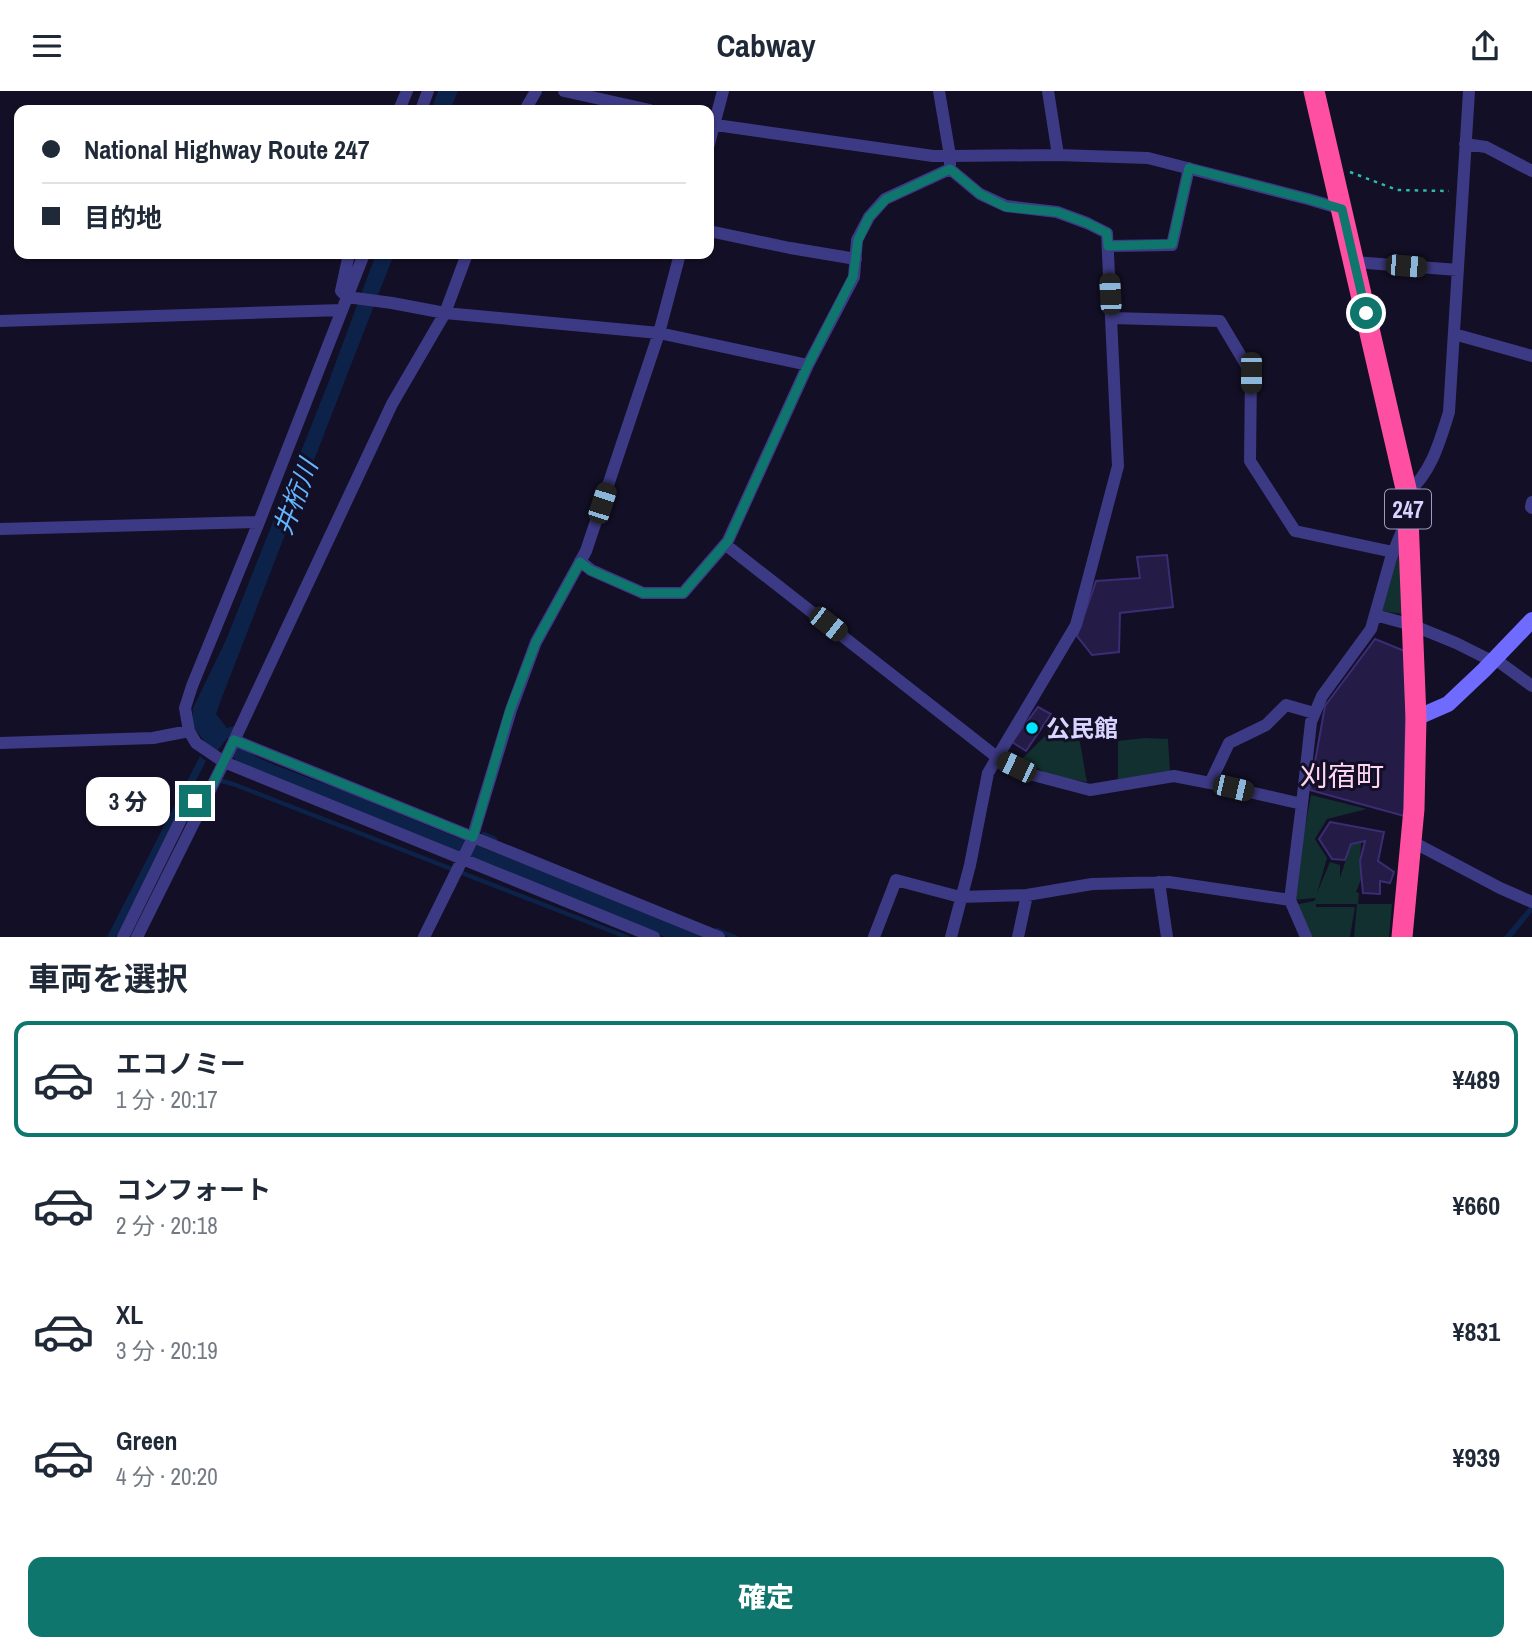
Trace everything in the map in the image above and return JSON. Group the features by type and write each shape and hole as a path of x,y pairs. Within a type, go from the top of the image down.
{"highway":[{"name":"247","path":"1314,91 1406,493 1416,718 1414,809 1402,937"}],"main road":[{"path":"1416,718 1448,703 1532,620"}],"street":[{"path":"564,91 627,105"},
{"path":"714,116 723,91"},
{"path":"939,91 950,163"},
{"path":"1048,91 1058,155"},
{"path":"1406,493 1418,484 1437,450 1449,412 1469,91"},
{"path":"714,124 933,156 950,163 980,194 1006,207 1057,212 1107,233 1118,467 1076,625 988,773 970,865 951,937"},
{"path":"1465,144 1486,147 1532,171"},
{"path":"1302,804 1174,776 1090,790 1033,775 998,758 726,545 808,365 853,277 858,240 869,217 886,199 950,163 1058,155 1148,158 1342,209"},
{"path":"1108,246 1172,244 1189,168"},
{"path":"714,232 856,259"},
{"path":"348,259 341,291 352,297 445,313 659,333 808,365"},
{"path":"363,259 352,297 342,310 192,686 185,708 189,731 196,743 224,762 654,937"},
{"path":"137,937 224,762 393,404 445,313 465,259"},
{"path":"424,937 472,839 510,710 536,642 586,551 659,333 679,259"},
{"path":"1354,262 1458,270"},
{"path":"0,321 342,310"},
{"path":"1111,318 1220,321 1251,373 1250,461 1295,531 1393,552"},
{"path":"1454,334 1532,356"},
{"path":"1532,502 1532,508"},
{"path":"1306,937 1290,900 1311,722 1322,696 1371,629 1393,552 1408,516"},
{"path":"0,529 259,522"},
{"path":"580,562 590,570 643,593 683,593 728,541"},
{"path":"1375,615 1412,625 1456,643 1494,660 1532,685"},
{"path":"1210,783 1229,743 1266,725 1286,705 1314,713"},
{"path":"0,743 153,738 189,731"},
{"path":"234,740 472,839 719,937"},
{"path":"123,937 186,811 195,801 208,794"},
{"path":"1411,841 1532,902"},
{"path":"874,937 896,880 960,897 1027,895 1092,884 1169,882 1290,900"},
{"path":"1160,882 1167,937"},
{"path":"1018,937 1027,895"}],"path":[{"path":"1332,166 1397,190 1463,191"}],"green space":[{"path":"1399,552 1403,614 1382,611"},
{"path":"1053,718 1065,720 1066,729 1074,727 1077,732 1087,782 1050,775 1021,760 1048,733"},
{"path":"1168,739 1170,772 1118,783 1118,741"},
{"path":"1311,795 1367,809 1327,819 1315,839 1327,858 1317,893 1330,862 1340,865 1340,878 1351,843 1361,843 1360,864 1365,870 1356,892 1359,893 1358,904 1392,904 1389,937 1354,937 1357,904 1316,904 1316,907 1355,907 1350,937 1308,937 1294,905 1314,901 1316,898 1293,900 1292,896"}],"water":[{"path":"438,91 458,91 452,105 433,105"},
{"name":"井桁川","path":"374,259 392,259 219,705 216,714 227,728 238,725 217,751 205,742 192,725 193,708 226,640"},
{"path":"240,746 271,763 706,937 665,937 459,855 236,762 231,752"},
{"path":"200,756 206,761 116,937 107,937"},
{"path":"1532,904 1532,912 1512,937 1504,937"}],"building":[{"path":"1167,555 1173,607 1120,613 1119,652 1092,655 1077,636 1096,581 1140,578 1137,557"},
{"path":"1375,639 1407,652 1404,816 1310,790 1325,706"},
{"name":"公民館","path":"1038,707 1051,714 1026,751 1012,742"},
{"path":"1330,822 1384,832 1378,861 1394,872 1390,883 1380,881 1380,894 1363,893 1360,861 1365,841 1351,844 1345,860 1332,859 1319,839"}],"waterway":[{"path":"222,781 627,937"},
{"path":"484,834 495,839"},
{"path":"717,930 735,937"}],"place":[{"name":"公民館","path":"1032,728"}],"district":[{"name":"刈宿町","path":"1342,776"}],"route":[{"path":"195,801 208,794 234,740 473,837 510,710 536,642 580,562 590,570 643,593 683,593 728,541 808,365 853,277 858,240 869,217 886,199 950,169 980,194 1006,207 1057,212 1087,223 1107,233 1108,246 1172,244 1189,168 1342,209 1366,313"}]}
